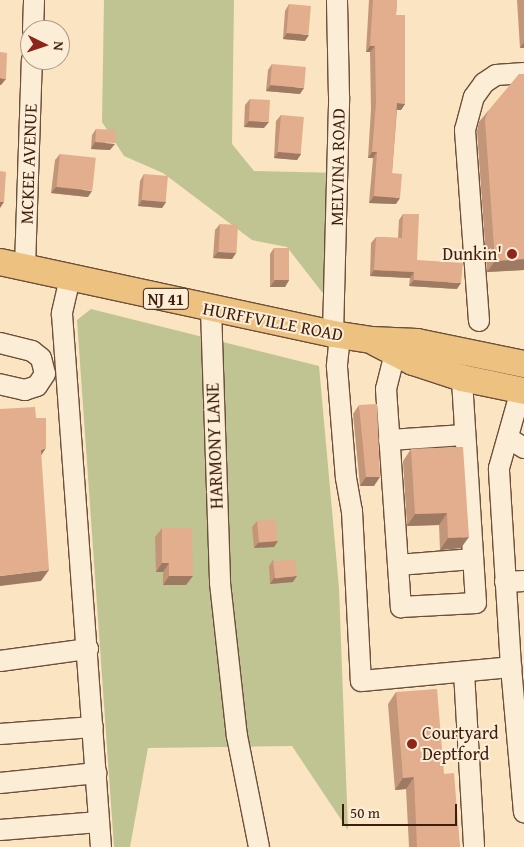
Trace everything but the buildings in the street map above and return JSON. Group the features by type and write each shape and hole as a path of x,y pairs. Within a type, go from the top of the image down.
{"main road":[{"name":"HURFFVILLE ROAD","path":"12,265 337,335 371,340 417,342 524,364"},
{"name":"HURFFVILLE ROAD","path":"371,340 412,362 462,378 523,390"}],"street":[{"path":"33,20 34,0"},
{"name":"MELVINA ROAD","path":"337,0 339,97 337,367 346,478 352,511 362,681 464,672"},
{"name":"MCKEE AVENUE","path":"12,265 31,70"},
{"path":"479,321 466,130 474,97 484,83 496,75 524,73"},
{"path":"70,278 62,314 101,847"},
{"name":"HARMONY LANE","path":"211,309 220,583 237,736 259,847"},
{"path":"0,343 32,350 42,358 45,374 38,386 26,390 0,384"},
{"path":"395,353 386,389 401,607 476,603 462,378"},
{"path":"523,390 516,443 499,468 515,582 511,667 524,812"},
{"path":"389,440 465,435"},
{"path":"398,565 473,559"},
{"path":"0,661 88,649"},
{"path":"474,847 464,672 511,667"},
{"path":"0,734 93,727"},
{"path":"0,783 96,773"},
{"path":"0,830 99,822"}],"green space":[{"path":"104,0 234,0 232,144 254,171 340,173 325,296 287,247 252,240 163,173 124,156 102,122"},
{"path":"91,309 319,366 339,588 348,830 292,746 148,748 130,847 114,847 77,320"}],"place":[{"name":"Dunkin'","path":"512,254"},
{"name":"Courtyard Deptford","path":"412,744"}]}
